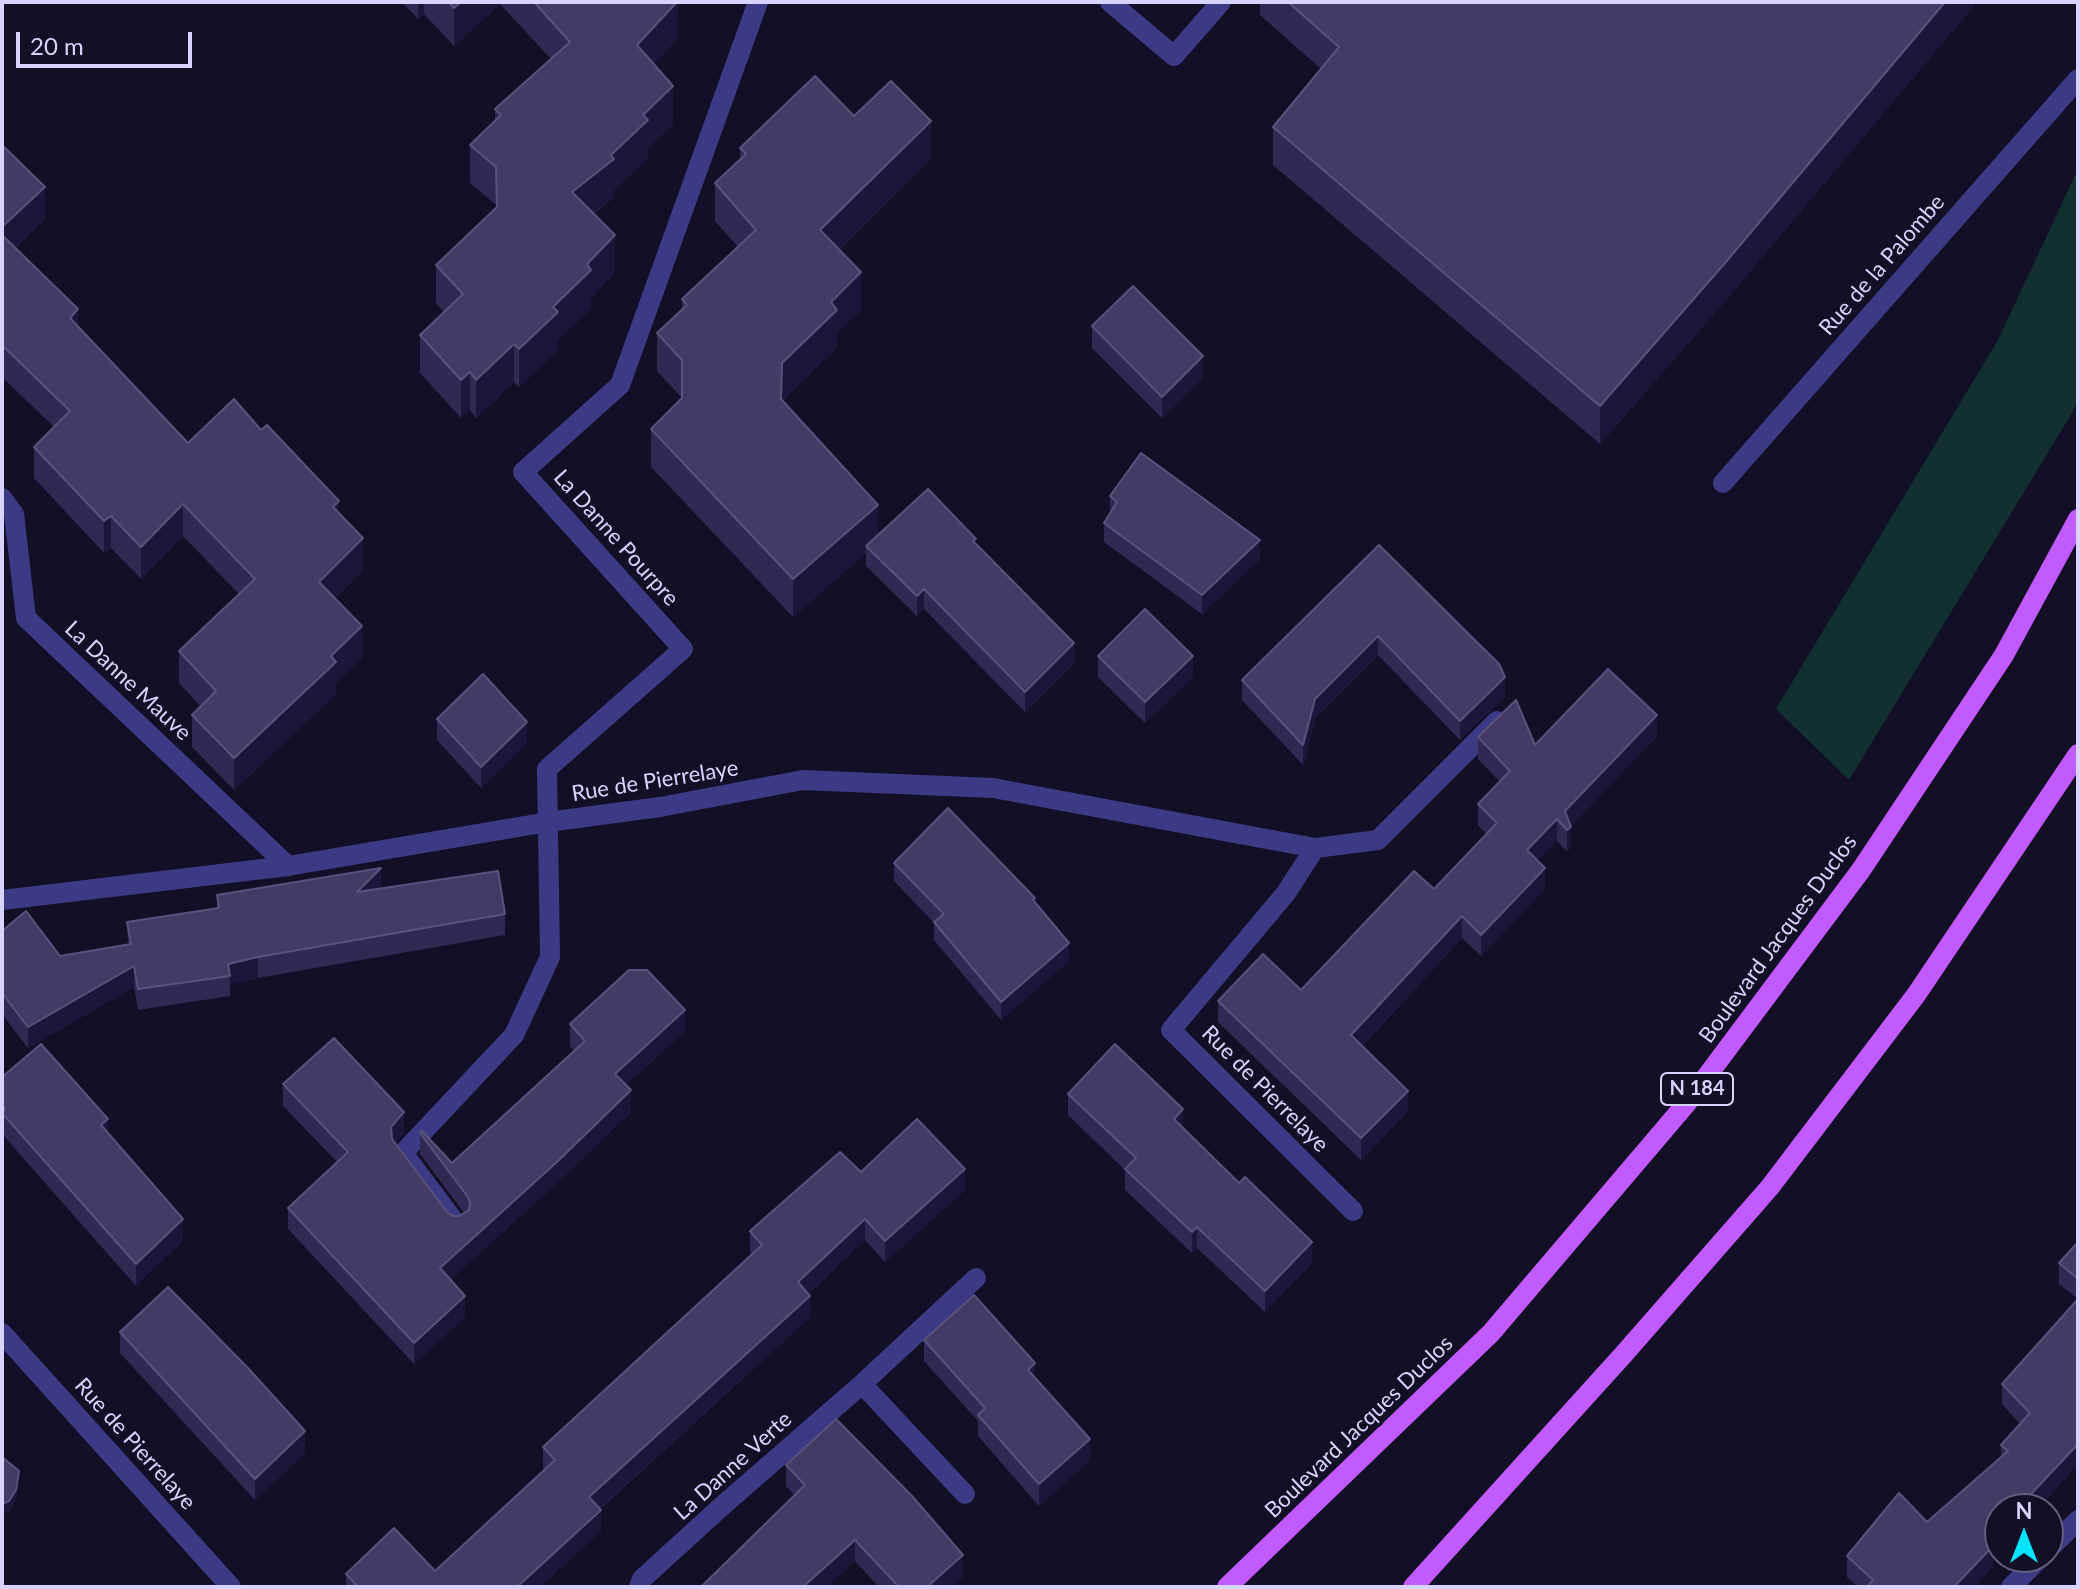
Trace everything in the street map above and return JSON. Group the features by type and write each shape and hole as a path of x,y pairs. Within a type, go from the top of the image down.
{"main road":[{"name":"Boulevard Jacques Duclos","path":"1227,1587 1491,1333 1686,1104 1869,857 2004,655 2078,519"},
{"path":"1413,1587 1770,1187 1916,995 2078,754"}],"street":[{"name":"La Danne Pourpre","path":"548,822 547,769 683,649 523,472 620,385 758,2"},
{"path":"1110,2 1174,56 1221,2"},
{"name":"Rue de la Palombe","path":"1723,483 2078,79"},
{"name":"La Danne Mauve","path":"2,498 14,514 26,618 288,866"},
{"name":"Rue de Pierrelaye","path":"2,900 288,866 548,822 660,807 803,780 993,788 1315,848 1378,840 1509,709"},
{"path":"457,1225 403,1153 514,1035 550,957 548,822"},
{"name":"Rue de Pierrelaye","path":"1315,848 1286,893 1171,1030 1353,1211"},
{"name":"La Danne Verte","path":"639,1587 642,1579 862,1384 976,1278"},
{"name":"Rue de Pierrelaye","path":"2,1333 231,1587"},
{"path":"862,1384 965,1494"}],"green space":[{"path":"2078,169 2078,399 1849,780 1776,709 1998,340"}],"building":[{"path":"534,2 677,2 637,45 673,86 643,115 648,120 611,155 614,159 572,192 615,235 587,264 591,270 553,307 558,312 519,349 514,344 476,380 470,372 461,380 420,335 463,294 436,265 497,207 496,167 470,145 501,115 495,109 570,42"},
{"path":"1288,2 1945,2 1600,406 1273,127 1339,47"},
{"path":"815,76 854,116 891,81 931,121 820,230 861,272 831,302 837,310 782,363 781,399 878,505 793,579 651,429 682,398 682,360 657,333 687,305 682,299 756,230 715,183 746,154 740,148"},
{"path":"2,145 45,187 2,227"},
{"path":"2,235 78,309 70,318 188,443 234,399 261,430 267,425 339,501 333,507 363,538 319,582 362,626 331,656 336,662 234,758 192,715 216,691 179,651 255,579 183,504 141,547 111,516 104,521 34,447 70,411 2,345"},
{"path":"1133,286 1203,356 1162,397 1092,326"},
{"path":"1141,453 1260,540 1202,595 1104,523 1117,502 1110,496"},
{"path":"928,489 976,539 973,541 1074,643 1025,692 924,589 917,596 866,546"},
{"path":"1379,545 1499,664 1505,677 1460,721 1378,636 1315,699 1303,745 1242,680"},
{"path":"1145,609 1193,656 1145,702 1098,656"},
{"path":"1608,669 1657,715 1565,811 1571,827 1567,830 1557,819 1527,850 1545,868 1481,935 1462,916 1351,1035 1408,1091 1361,1138 1218,1001 1263,954 1301,990 1414,871 1434,889 1497,823 1478,804 1510,771 1478,737 1516,700 1535,745"},
{"path":"483,674 527,722 481,767 437,719"},
{"path":"948,808 1035,898 1033,900 1069,943 1001,1002 934,922 944,914 894,863"},
{"path":"381,868 357,892 498,871 505,914 258,957 228,964 230,976 138,989 134,966 28,1027 2,993 2,931 26,911 60,956 131,944 127,922 219,908 217,895"},
{"path":"629,970 647,970 685,1010 615,1074 631,1090 440,1268 465,1296 414,1343 288,1208 348,1152 283,1084 334,1038 404,1112 391,1127 392,1139 447,1212 459,1216 469,1210 468,1197 420,1133 422,1131 452,1163 585,1041 570,1024"},
{"path":"41,1044 108,1119 101,1125 183,1219 136,1264 2,1113 5,1109 2,1105 2,1077"},
{"path":"1115,1044 1183,1109 1174,1119 1239,1183 1245,1177 1312,1242 1265,1291 1197,1227 1192,1232 1125,1169 1136,1158 1068,1094"},
{"path":"917,1119 965,1169 885,1241 865,1219 798,1282 810,1296 589,1497 601,1510 517,1587 358,1587 346,1574 394,1528 435,1571 555,1460 543,1447 762,1245 750,1231 840,1152 861,1172"},
{"path":"2078,1242 2078,1279 2059,1263"},
{"path":"168,1287 305,1431 255,1479 120,1332"},
{"path":"974,1295 1035,1363 1028,1370 1090,1439 1039,1484 978,1415 985,1408 924,1340"},
{"path":"2078,1299 2078,1444 2032,1493 1984,1493 1984,1555 1954,1587 1867,1587 1873,1580 1847,1556 1899,1493 1927,1522 2008,1451 2001,1445 2030,1413 2002,1384"},
{"path":"836,1419 912,1496 963,1555 927,1587 899,1587 855,1540 803,1587 701,1587 805,1485 786,1465"},
{"path":"2,1457 19,1471 16,1490 9,1501 2,1504"}]}
